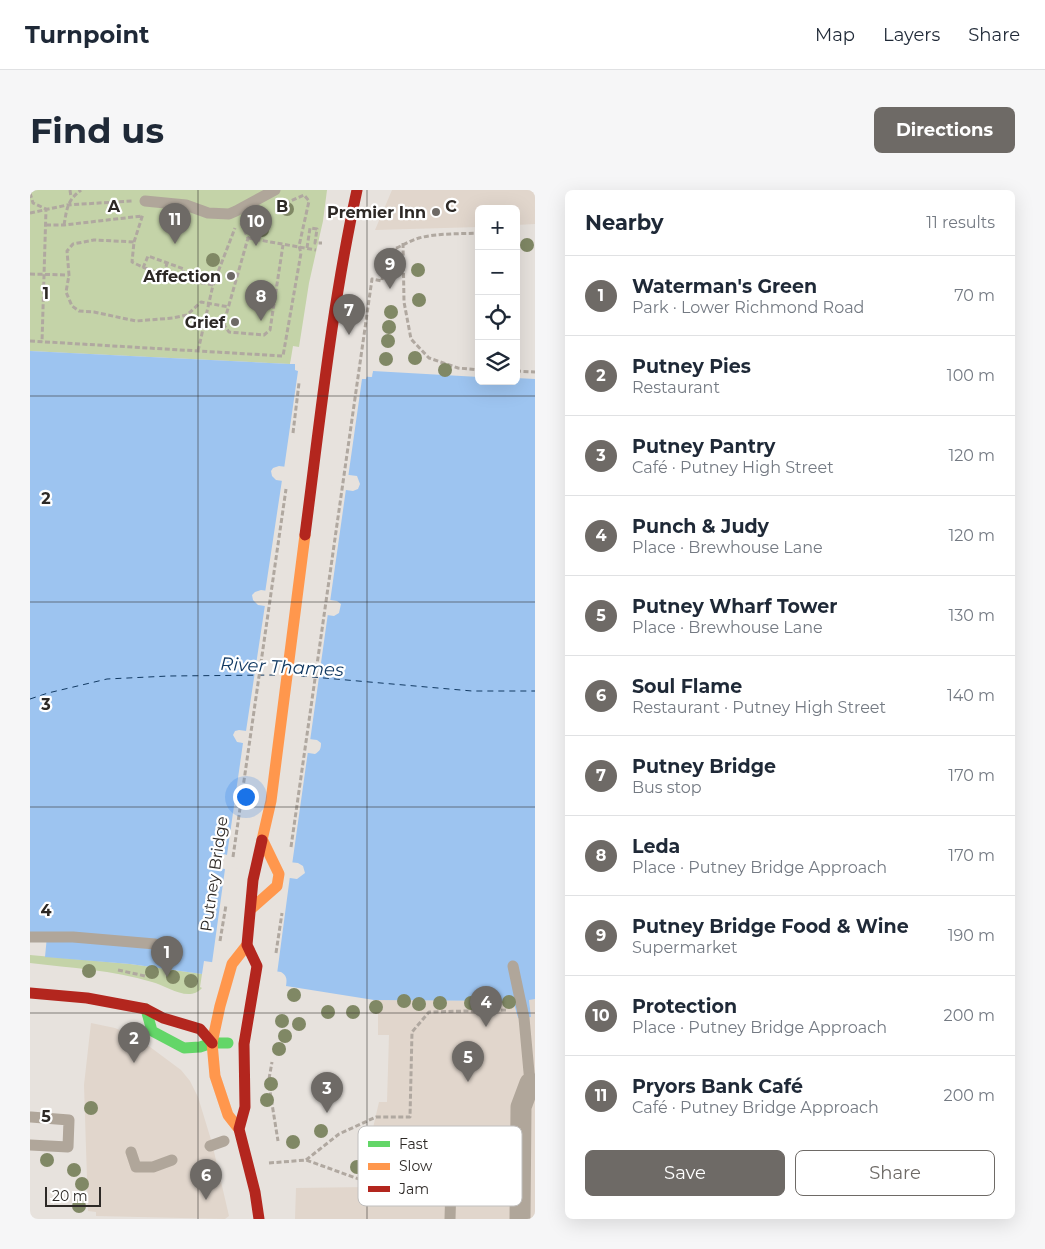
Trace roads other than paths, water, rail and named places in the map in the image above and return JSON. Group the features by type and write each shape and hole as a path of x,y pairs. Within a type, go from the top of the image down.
{"main road":[{"path":"239,1129 244,1116 245,1106 244,1044 257,966 248,945 252,908 252,880 258,851 263,841 271,801 328,351 345,246 357,190"},
{"path":"252,908 277,886 279,874 263,841"},
{"path":"248,945 232,964 212,1043 215,1076 228,1115 239,1129 255,1192 259,1219"},
{"path":"30,993 87,998 146,1009 170,1007"},
{"path":"205,1010 220,1006"},
{"path":"146,1009 152,1031 184,1048 200,1047 212,1043 244,1044"},
{"path":"146,1009 163,1018 200,1029 212,1043"}],"street":[{"path":"521,1126 521,1107 530,1083"},
{"path":"520,1206 520,1219"}],"lane":[{"path":"145,201 186,205 208,213 229,214 275,190"},
{"path":"30,937 73,937 155,944"},
{"path":"512,966 524,1018 530,1083"},
{"path":"30,1120 69,1120 68,1147 30,1145"},
{"path":"210,1146 224,1141"},
{"path":"131,1152 136,1167 153,1167 172,1160"},
{"path":"450,1206 450,1219"}],"water":[{"name":"River Thames","path":"30,351 295,364 295,370 371,377 373,371 475,377 475,385 520,385 520,378 535,379 535,999 529,1000 531,1017 518,1018 513,1001 374,1000 286,986 286,978 281,972 204,961 202,974 130,964 45,957 47,936 30,934","holes":["279,466 357,476 360,484 358,489 353,491 276,480 272,476 271,471","261,590 337,601 341,604 339,613 334,616 258,605 253,600 252,595","235,731 317,740 321,743 321,747 315,754 237,742 233,735","222,855 298,863 303,866 305,873 297,879 219,868 215,859"]}],"place":[{"name":"Premier Inn","path":"436,212"},
{"name":"Pryors Bank Café","path":"175,244"},
{"name":"Protection","path":"256,246"},
{"name":"Affection","path":"231,276"},
{"name":"Putney Bridge Food & Wine","path":"390,289"},
{"name":"Leda","path":"261,321"},
{"name":"Grief","path":"235,322"},
{"name":"Putney Bridge","path":"349,335"},
{"name":"Waterman's Green","path":"167,977"},
{"name":"Punch & Judy","path":"486,1027"},
{"name":"Putney Pies","path":"134,1063"},
{"name":"Putney Wharf Tower","path":"468,1082"},
{"name":"Putney Pantry","path":"327,1113"},
{"name":"Soul Flame","path":"206,1200"}]}
